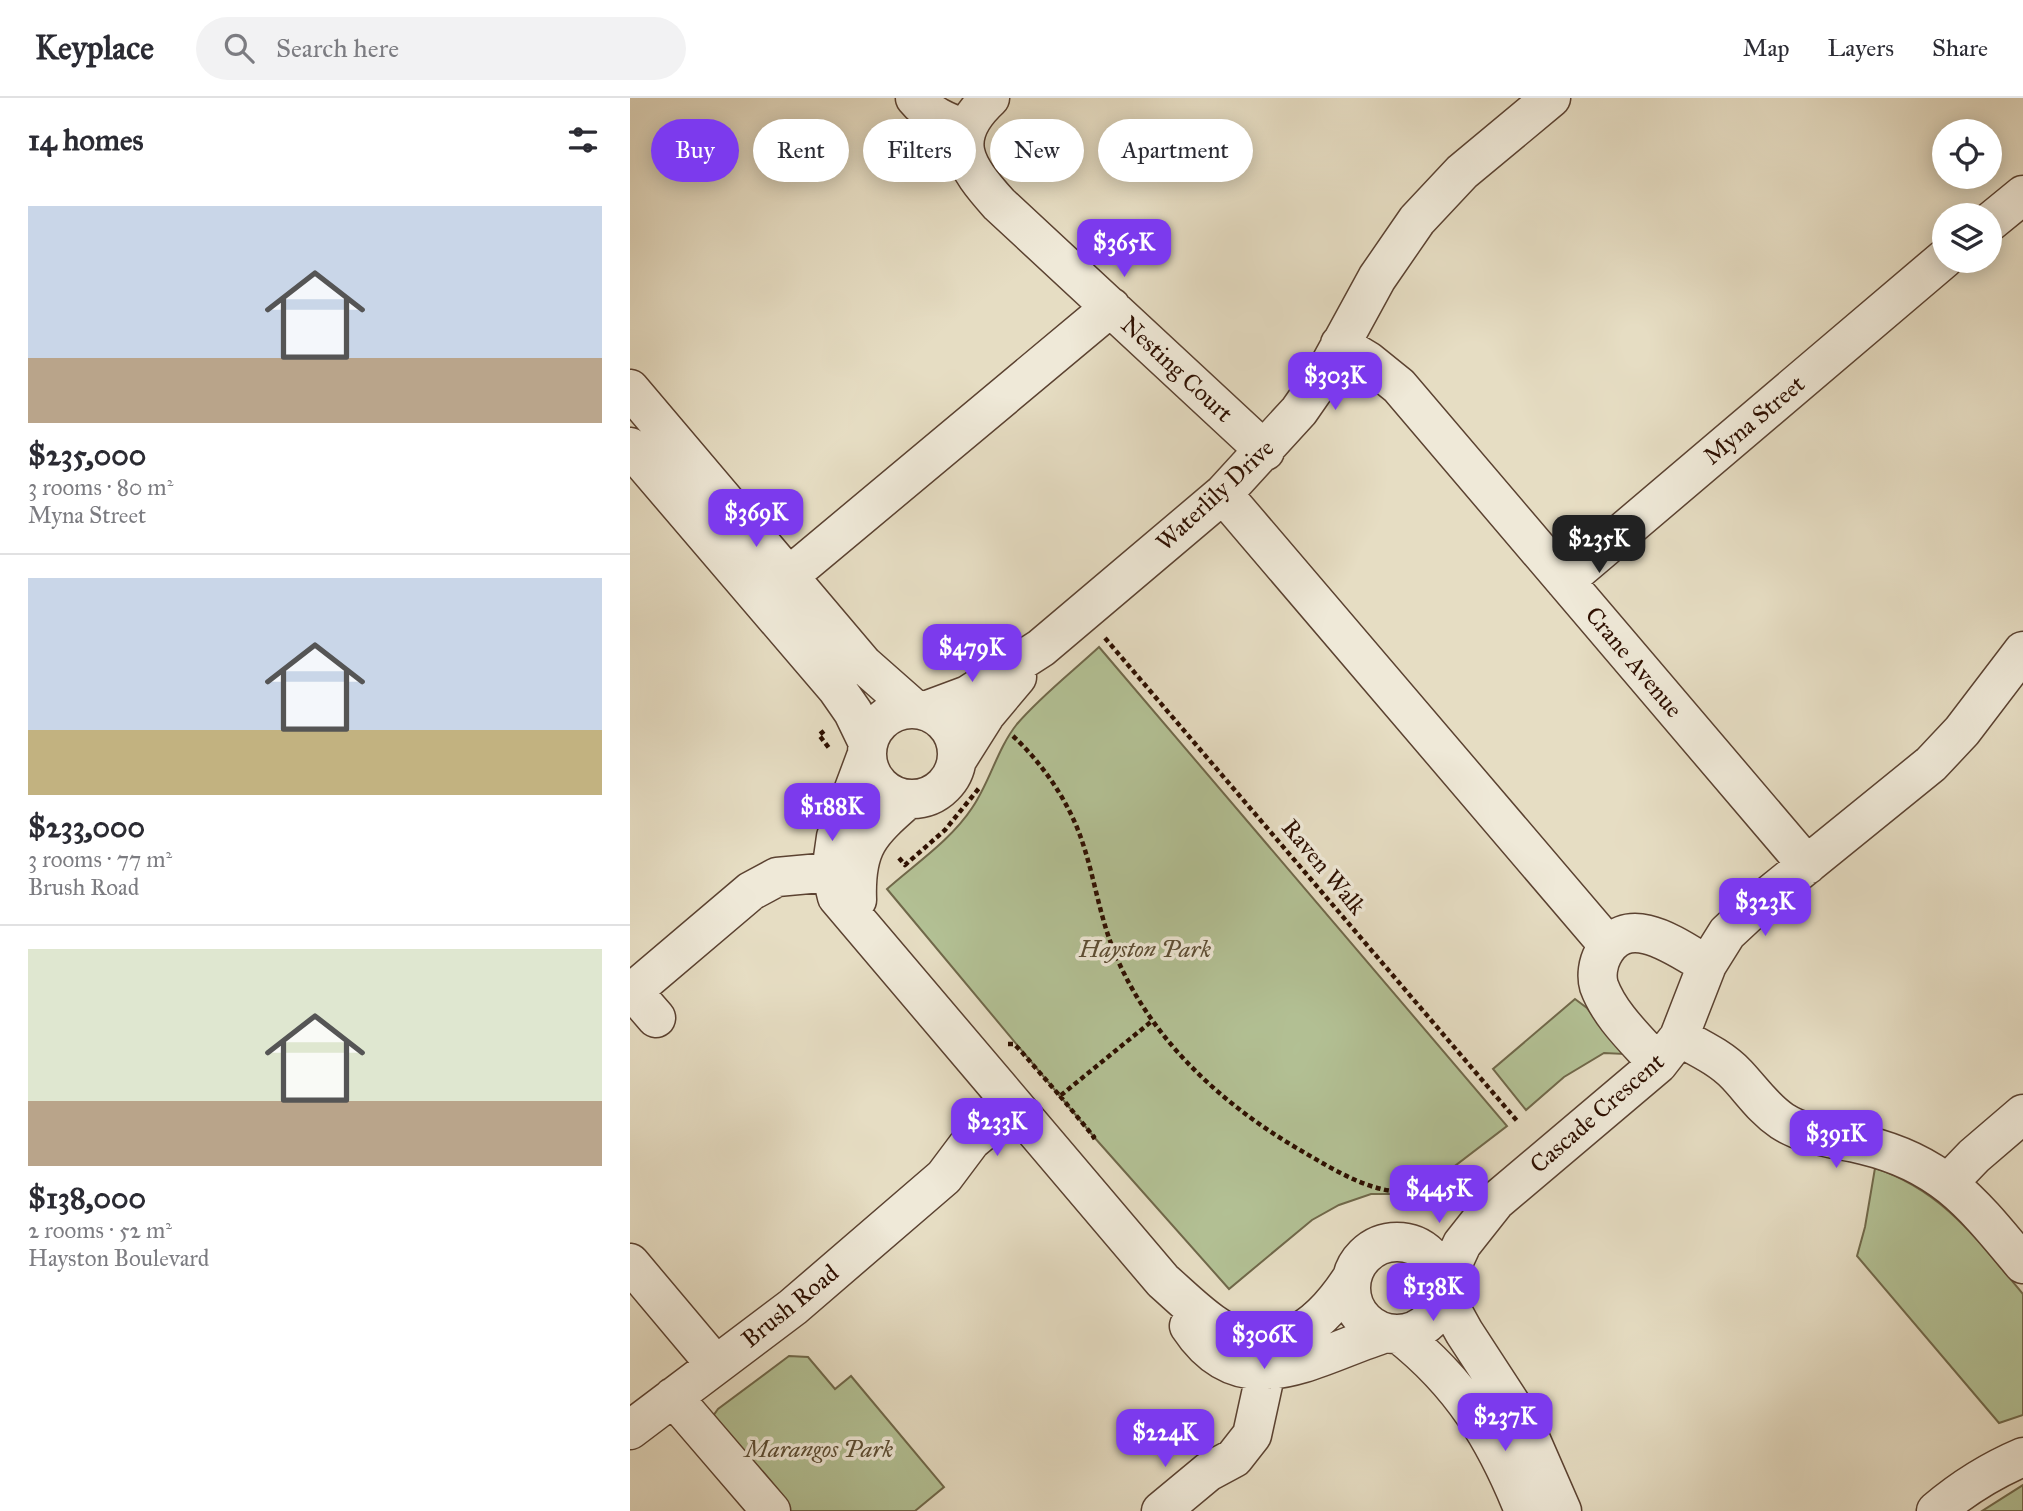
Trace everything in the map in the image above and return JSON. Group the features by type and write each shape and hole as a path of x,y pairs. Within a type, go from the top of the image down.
{"street":[{"path":"915,98 924,109 940,119"},
{"path":"972,119 990,98"},
{"name":"Waterlily Drive","path":"920,710 968,695 1041,648 1223,494 1265,451 1305,402 1377,278 1417,220 1462,172 1552,98"},
{"name":"Nesting Court","path":"976,179 999,204 1265,451"},
{"path":"2002,212 2023,195"},
{"name":"Myna Street","path":"1565,581 1932,269"},
{"path":"789,576 1111,307"},
{"name":"Crane Avenue","path":"1340,344 1368,361 1399,386 1807,865"},
{"path":"630,389 863,664 920,710 946,724 971,768 953,773 935,793 908,799 895,796 875,779 857,751"},
{"path":"681,449 637,471 851,708 857,751 836,837 843,874 861,925 1163,1282 1212,1324 1230,1334 1255,1360 1301,1364 1352,1344 1423,1326 1439,1307 1443,1290"},
{"path":"1223,494 1608,945"},
{"name":"Waterlily Drive","path":"971,768 986,714 1041,648"},
{"name":"Cascade Crescent","path":"1443,1290 1462,1244 1496,1200 1669,1050 1707,965 1727,933 1931,764 1962,731 2023,651"},
{"path":"857,751 885,718 899,711 920,710"},
{"path":"843,874 874,831 908,799"},
{"path":"640,999 751,891 777,877 843,874"},
{"path":"1707,965 1664,939 1645,933 1623,935 1608,945 1599,962 1597,981 1606,1002 1669,1050 1716,1058 1783,1122 1815,1136 1864,1145 1908,1158 1949,1182 2023,1264"},
{"name":"Brush Road","path":"630,1430 793,1307 944,1177 971,1141 1020,1114"},
{"path":"1949,1182 1974,1156 2023,1114"},
{"name":"Cascade Crescent","path":"1406,1242 1496,1200"},
{"path":"1524,1511 1510,1476 1482,1425 1453,1384 1431,1359 1392,1334 1373,1328 1362,1319 1350,1294 1351,1279 1355,1266 1364,1254 1377,1245 1392,1241 1406,1242 1421,1248 1432,1258 1440,1271 1443,1290 1464,1332 1524,1424 1562,1511"},
{"path":"630,1263 715,1364"},
{"path":"1255,1360 1308,1329 1324,1315 1351,1279"},
{"path":"1161,1511 1208,1472 1234,1458 1252,1435 1255,1360"},
{"path":"673,1397 771,1511"},
{"path":"1936,1511 1957,1493 1988,1473 2023,1457"}],"path":[{"name":"Raven Walk","path":"1094,644 1103,635 1518,1122"},
{"path":"851,708 819,735 857,751"},
{"path":"1004,742 1009,733 1030,752 1075,822 1108,936 1118,961 1153,1021 1188,1064 1247,1116 1321,1163 1393,1194 1422,1191 1447,1224"},
{"path":"874,831 905,865 965,809 971,768"},
{"path":"979,1065 1004,1045 1014,1044 1060,1096 1153,1021"}],"green space":[{"name":"Hayston Park","path":"1099,647 1507,1126 1439,1178 1393,1194 1371,1194 1339,1205 1312,1220 1229,1289 1094,1137 887,889 943,841 963,820 978,798 1004,744 1017,724"},
{"path":"1575,999 1587,1008 1624,1054 1604,1053 1564,1077 1526,1110 1493,1069"},
{"path":"1875,1168 1921,1190 1940,1204 1975,1237 2023,1294 2023,1415 1999,1423 1857,1256"},
{"name":"Marangos Park","path":"789,1356 808,1357 835,1389 851,1376 944,1487 915,1511 788,1511 713,1416 718,1409"},
{"path":"2023,1485 2023,1511 1982,1511"}]}
